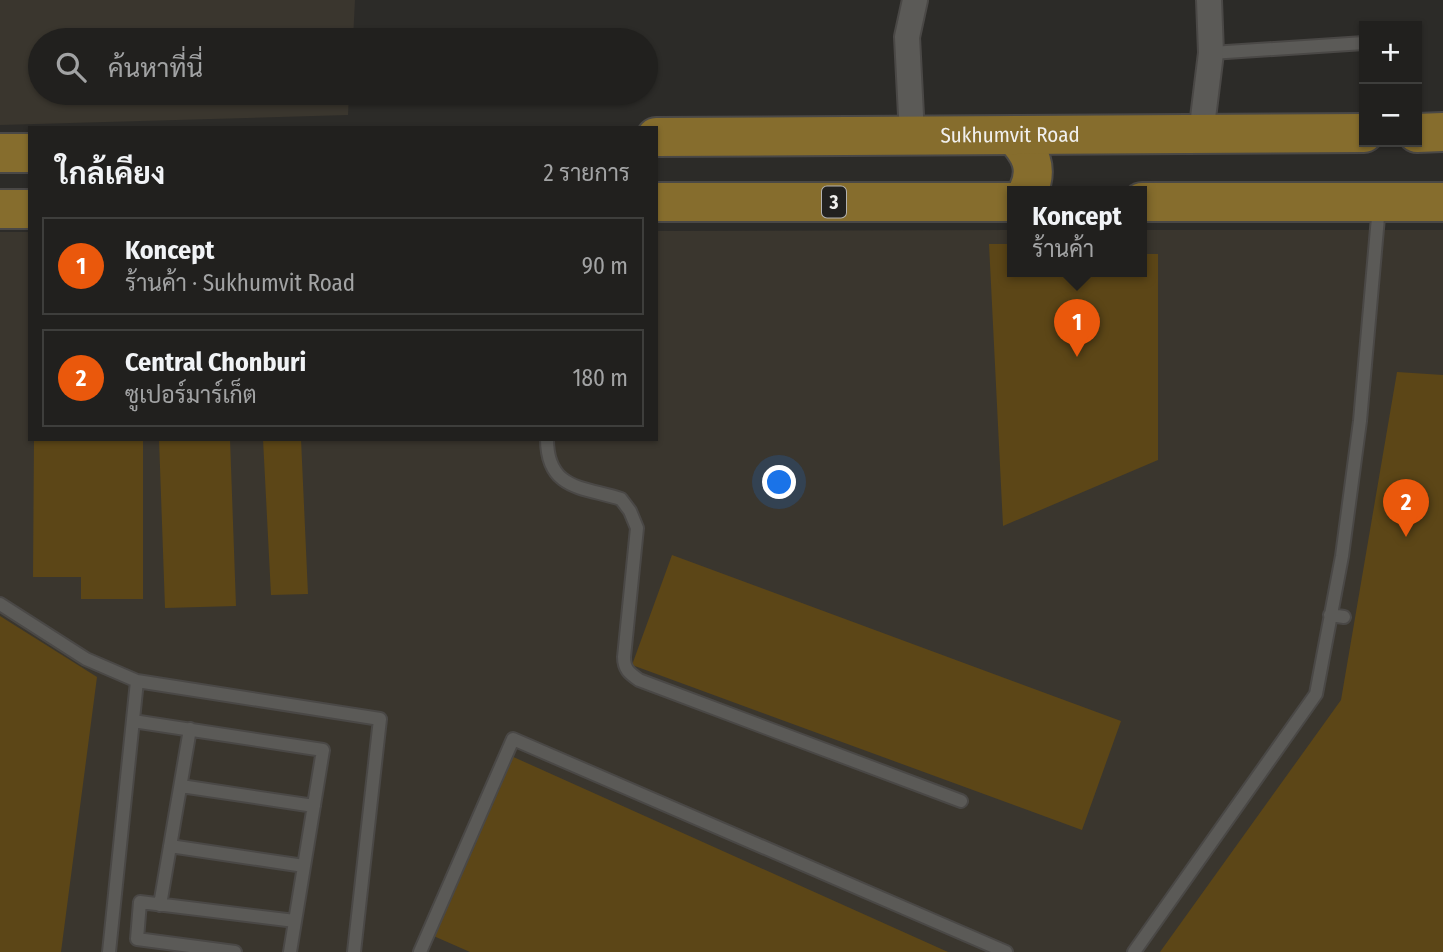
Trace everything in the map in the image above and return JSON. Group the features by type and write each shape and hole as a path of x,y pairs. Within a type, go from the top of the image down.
{"main road":[{"path":"1422,132 1443,132"},
{"name":"Sukhumvit Road","path":"658,137 1359,133"},
{"path":"1014,135 1024,146 1034,169 1030,186"},
{"path":"0,153 28,153"},
{"name":"3","path":"658,202 1007,202"},
{"path":"1147,202 1443,202"},
{"path":"0,209 28,209"}],"street":[{"path":"912,135 907,37 915,0"},
{"path":"1201,134 1211,52 1209,0"}],"lane":[{"path":"1211,52 1359,43"},
{"path":"1134,952 1316,694 1342,556 1360,421 1380,202"},
{"path":"547,441 552,468 565,482 588,492 621,499 637,528 624,657 624,666 629,674 651,685 961,801"},
{"path":"1342,556 1355,558"},
{"path":"0,604 86,659 137,681 380,719 354,952"},
{"path":"1330,615 1344,617"},
{"path":"109,952 137,681"},
{"path":"133,721 323,750 290,952"},
{"path":"160,905 190,729"},
{"path":"420,952 513,739 1006,952"},
{"path":"181,786 314,806"},
{"path":"170,846 304,866"},
{"path":"235,952 137,939 141,902 295,922"}],"shaded area":[{"path":"0,0 355,0 354,28 28,28 28,105 348,105 348,115 0,125"},
{"path":"1007,230 1007,277 1147,277 1147,230 1443,230 1443,952 0,952 0,232 28,232 28,441 658,441 658,231"}],"building":[{"path":"989,244 1007,244 1007,277 1147,277 1147,254 1158,254 1158,460 1003,526"},
{"path":"1397,372 1443,375 1443,952 1160,952 1341,700"},
{"path":"34,441 143,441 143,599 81,599 81,577 33,577"},
{"path":"159,441 230,441 236,606 165,608"},
{"path":"263,441 301,441 308,594 271,595"},
{"path":"672,555 1121,721 1082,830 632,665"},
{"path":"0,616 97,677 61,952 0,952"},
{"path":"509,755 948,952 470,952 429,934"}],"place":[{"name":"Koncept","path":"1077,357"},
{"name":"Central Chonburi","path":"1406,537"}]}
